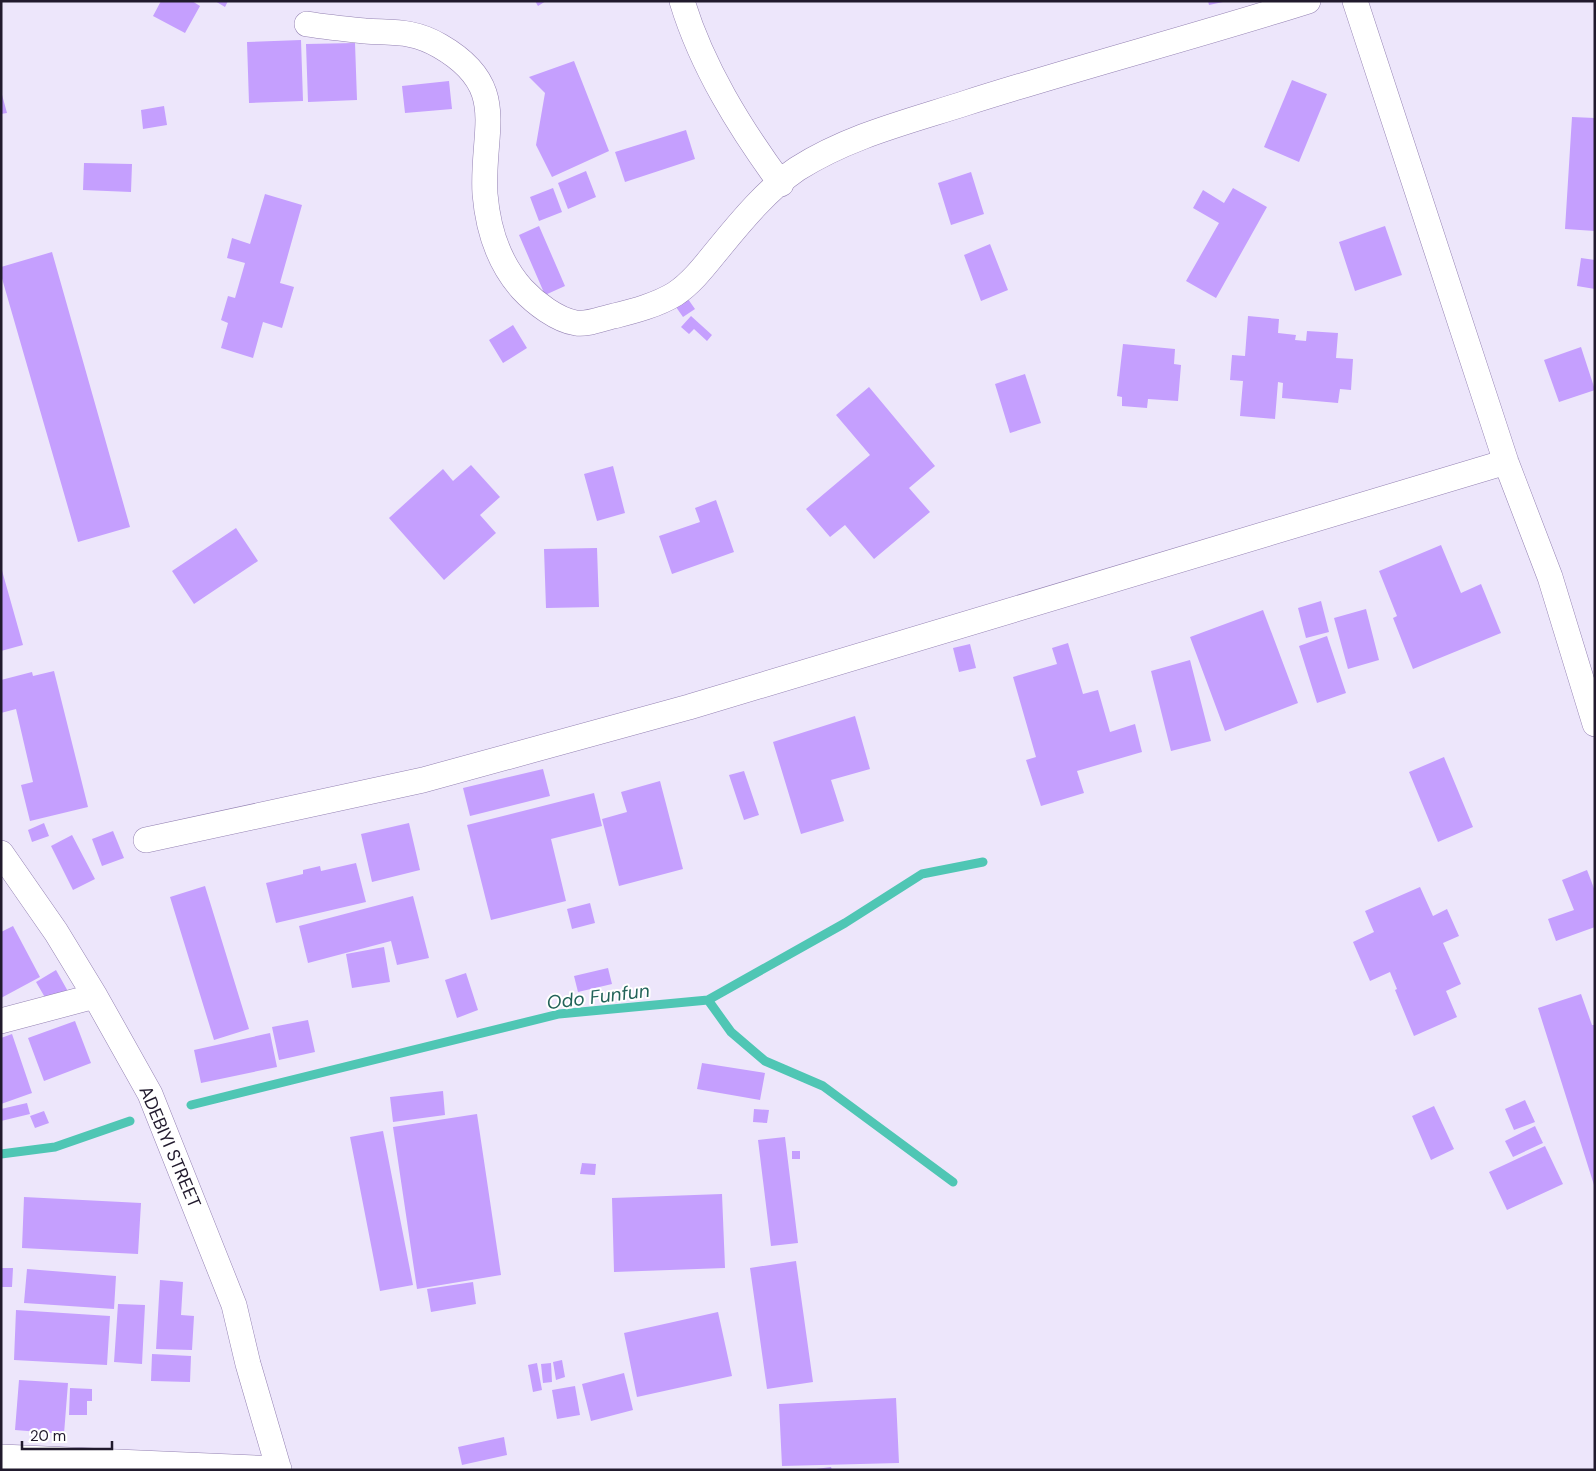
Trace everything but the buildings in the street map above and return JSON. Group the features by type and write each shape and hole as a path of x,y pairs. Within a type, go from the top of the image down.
{"street":[{"path":"682,1 712,74 754,147 781,184"},
{"path":"306,24 367,31 404,32 437,44 465,62 480,82 487,103 489,130 485,194 490,231 498,254 512,277 531,298 562,317 578,324 636,311 674,294 695,277 762,200 795,171 846,142 994,94 1308,1"},
{"path":"1355,1 1506,462 1550,577 1595,724"},
{"path":"146,840 423,780 689,707 1506,462"},
{"name":"ADEBIYI STREET","path":"1,853 56,932 96,996 150,1094 234,1305 248,1364 279,1469"},
{"path":"1,1021 96,996"},
{"path":"1,1457 279,1469"}],"waterway":[{"name":"Odo Funfun","path":"191,1105 559,1014 708,1000 845,923 922,874 983,862"},
{"path":"708,1000 731,1032 765,1061 823,1086 953,1182"},
{"name":"Odo Funfun","path":"1,1154 55,1147 130,1121"}]}
